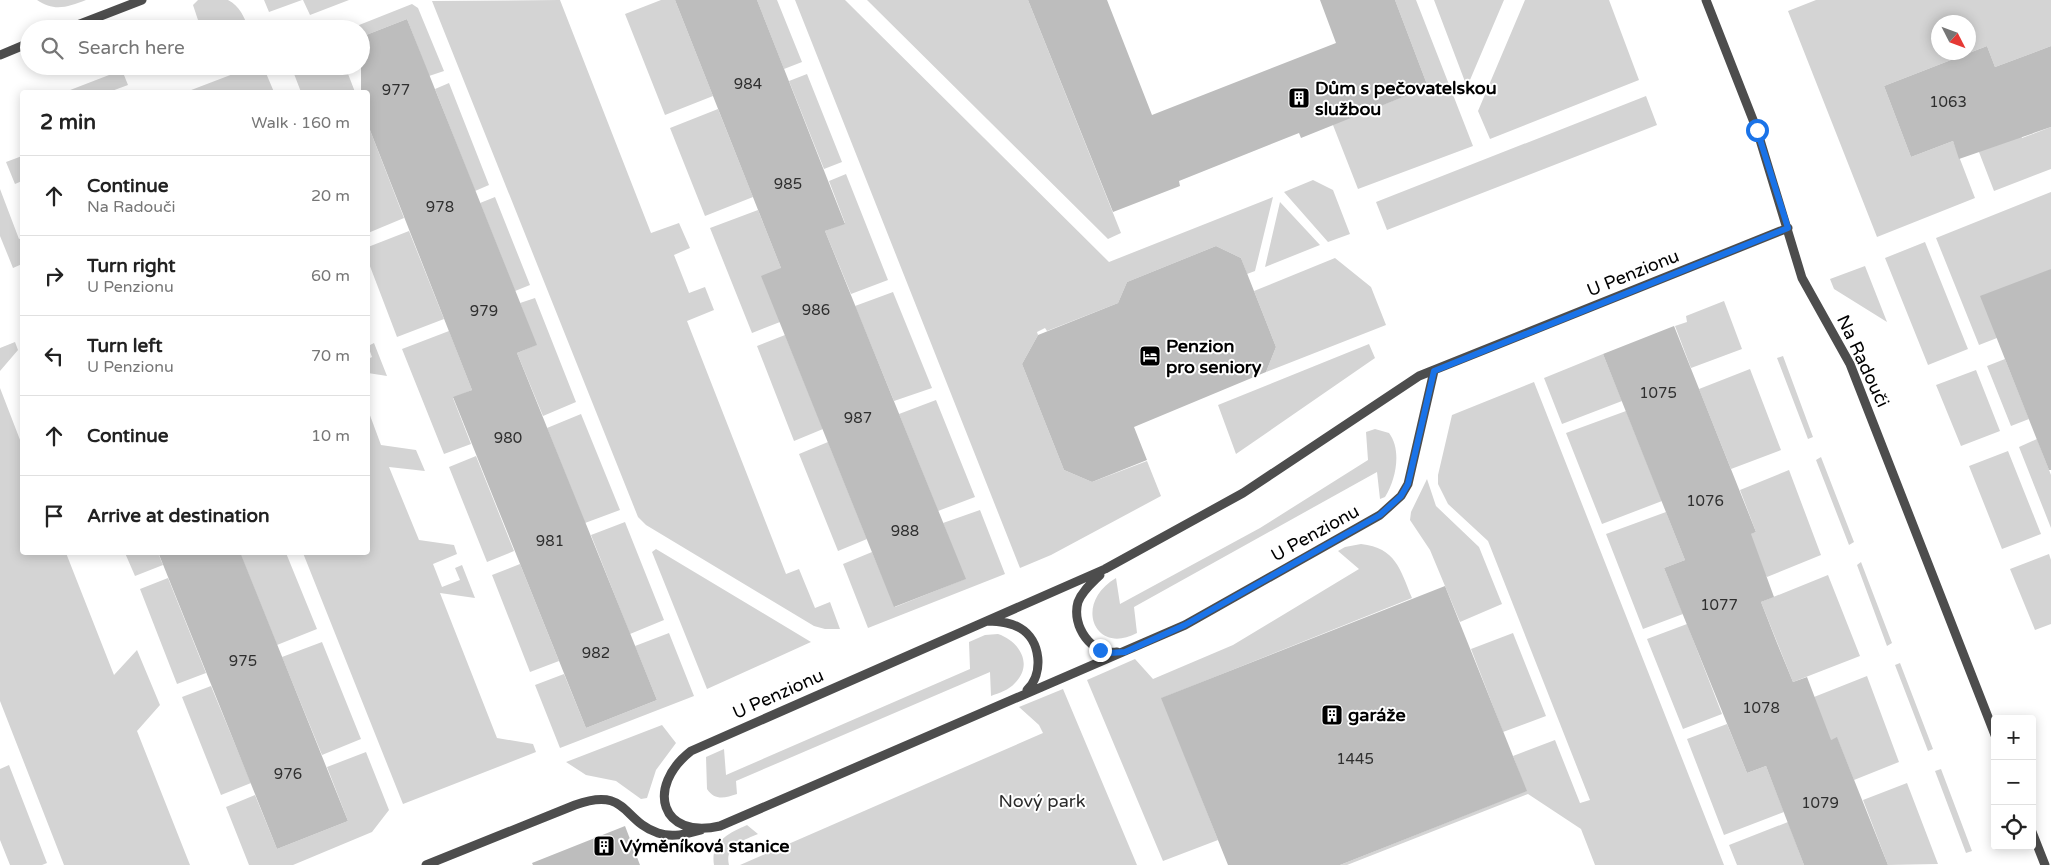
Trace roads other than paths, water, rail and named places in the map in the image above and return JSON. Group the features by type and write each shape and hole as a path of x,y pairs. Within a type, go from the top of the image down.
{"street":[{"path":"90,20 142,0"},
{"name":"Na Radouči","path":"1706,0 1757,130 1807,288 1850,364 1991,725"},
{"path":"0,55 20,47"},
{"name":"U Penzionu","path":"1105,569 1244,493 1419,376 1788,228"},
{"name":"U Penzionu","path":"426,865 580,803 599,799 622,806 658,833 679,835 720,826 1185,625 1380,515 1392,506 1408,484 1434,371"},
{"path":"1105,569 1082,593 1077,612 1079,625 1086,638 1100,650 1110,653 1125,652"},
{"path":"986,621 1105,569"},
{"path":"986,621 1010,624 1021,628 1035,646 1038,674 1034,684 1024,694"},
{"name":"U Penzionu","path":"708,828 686,826 675,819 665,804 663,794 669,773 691,751 986,621"},
{"path":"2036,842 2045,865"}],"place":[{"name":"Dům s pečovatelskou službou","path":"1299,98"},
{"name":"Penzion pro seniory","path":"1150,356"},
{"name":"garáže","path":"1332,715"},
{"name":"Výměníková stanice","path":"604,846"}],"park label":[{"name":"Nový park","path":"1042,801"}]}
